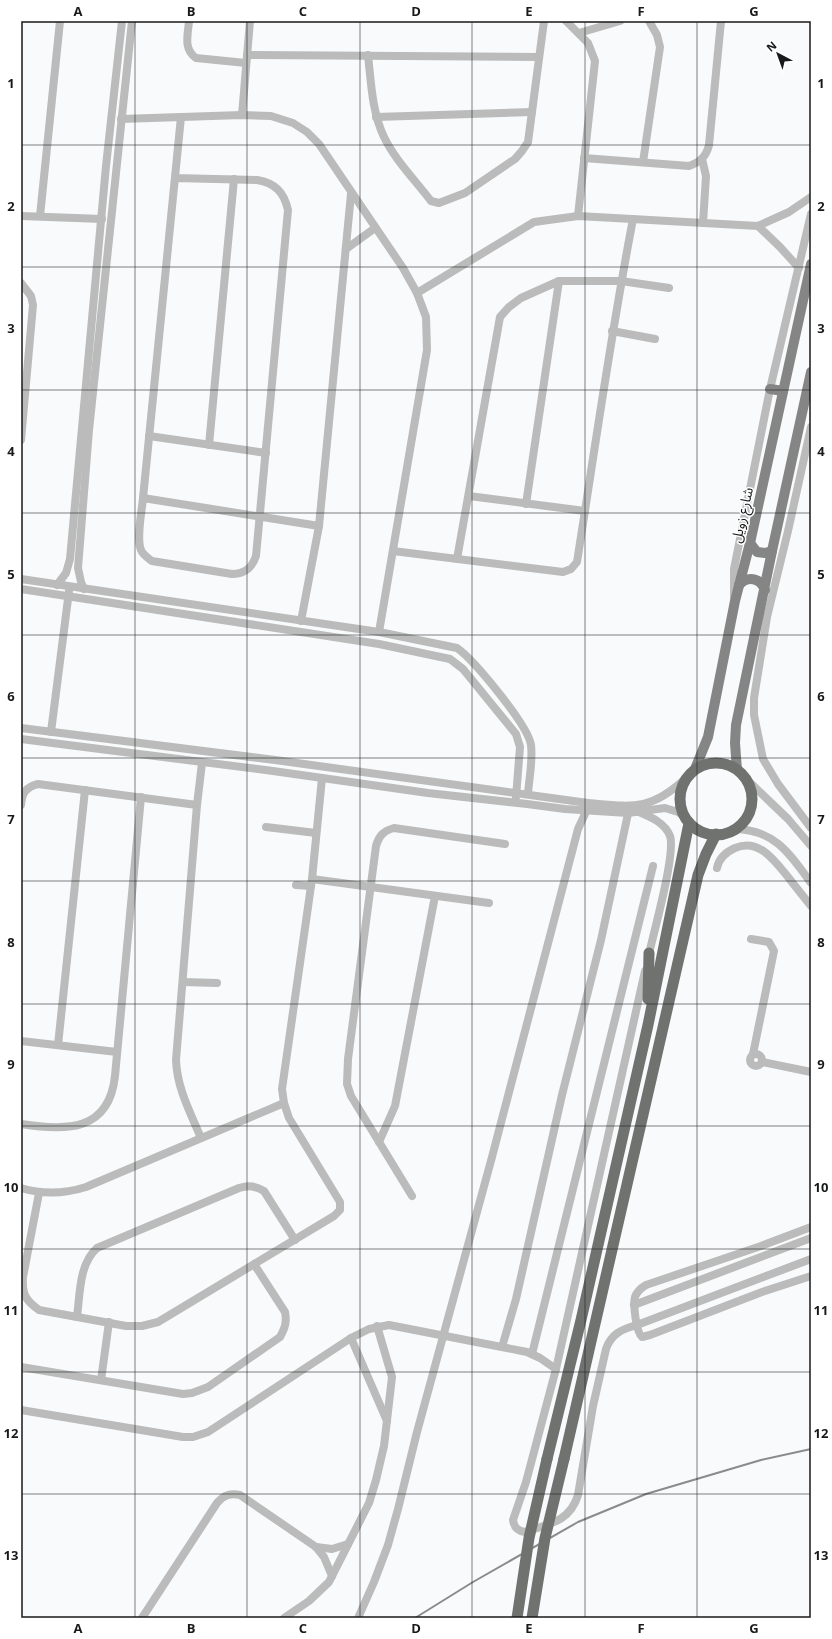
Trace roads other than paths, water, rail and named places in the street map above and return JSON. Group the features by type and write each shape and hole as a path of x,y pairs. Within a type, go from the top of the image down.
{"highway":[{"path":"719,763 739,772 750,787 751,803 746,818 734,829 716,834 701,832 687,820 680,804 681,790 686,778 695,769 707,764 719,763"},
{"path":"517,1618 529,1538 648,1025 687,820"},
{"path":"532,1618 545,1538 698,875 716,834"},
{"path":"648,1025 649,953"}],"main road":[{"name":"شارع زويل","path":"695,769 708,737 735,601 750,543 811,264"},
{"path":"739,772 735,743 736,725 811,372"},
{"path":"770,389 783,391"},
{"path":"750,543 757,552 765,553 772,551"},
{"path":"739,585 745,580 754,579 761,582 765,590"}],"street":[{"path":"40,216 60,21"},
{"path":"58,585 66,573 70,559 106,166 122,21"},
{"path":"84,589 79,575 79,561 89,430 132,21"},
{"path":"189,21 186,46 196,58 247,59 368,55 538,57"},
{"path":"242,114 250,21"},
{"path":"368,55 376,117 383,136 391,149 431,201 437,204 465,193 519,155 528,142 538,57 544,21"},
{"path":"566,21 588,43 595,61 578,216"},
{"path":"579,33 620,21"},
{"path":"644,162 660,47 657,34 649,21"},
{"path":"584,158 689,166 702,159 707,153 709,145 721,21"},
{"path":"376,117 532,112"},
{"path":"121,119 181,118 242,114 278,117 301,127 319,144 351,194 403,268 417,293 426,317 427,350 379,632"},
{"path":"175,178 257,180 266,182 275,186 282,192 286,200 288,210 256,556 254,562 245,572 232,574 152,561 141,550 139,543 149,436 181,118"},
{"path":"702,159 706,176 703,223"},
{"path":"106,166 116,167"},
{"path":"209,445 234,179"},
{"path":"301,621 319,526 351,194"},
{"path":"417,293 528,224 539,221 578,216 758,226 789,212 811,196"},
{"path":"735,601 733,596 734,569 770,389 811,214"},
{"path":"21,216 102,219"},
{"path":"393,551 562,572 567,571 577,562 601,412 612,331 632,219"},
{"path":"758,226 799,268"},
{"path":"346,248 375,228"},
{"path":"96,273 106,273"},
{"path":"526,504 559,281"},
{"path":"457,559 500,317 509,306 521,298 559,281 621,281 669,288"},
{"path":"21,283 31,296 33,305 21,440"},
{"path":"612,331 655,339"},
{"path":"810,432 767,617 755,692 754,715 764,759 778,784 811,828"},
{"path":"149,436 266,454"},
{"path":"469,496 585,511"},
{"path":"143,498 319,526"},
{"path":"70,559 79,561"},
{"path":"21,579 379,632 457,648 465,654 494,689 518,719 529,737 531,753 528,794"},
{"path":"51,732 70,587"},
{"path":"21,589 379,644 443,656 457,663 510,726 519,741 520,755 516,802"},
{"path":"191,615 192,605"},
{"path":"486,696 494,689"},
{"path":"21,728 275,760 433,783 517,792 566,800 587,807"},
{"path":"21,739 273,771 428,793 516,802 565,809 587,807 628,810 639,812 654,818 667,830 671,841 669,863 649,953 556,1369 526,1482 513,1520 514,1525 520,1532 525,1532 559,1520 573,1508 578,1495 606,1349 609,1341 616,1333 625,1328 637,1325 811,1259"},
{"path":"273,771 275,760"},
{"path":"201,1138 181,1092 176,1070 197,805 202,763"},
{"path":"739,772 780,810 811,846"},
{"path":"39,1193 25,1247 22,1291 29,1303 39,1310 76,1317 142,1326 158,1322 334,1216 340,1210 341,1206 290,1118 284,1103 283,1083 311,883 322,778"},
{"path":"628,810 668,795 686,778"},
{"path":"21,805 23,794 26,789 38,784 197,805"},
{"path":"58,1045 85,790"},
{"path":"21,1124 63,1128 83,1124 97,1117 111,1098 114,1087 140,797"},
{"path":"565,809 566,800"},
{"path":"358,1618 388,1545 577,834 587,807"},
{"path":"639,812 665,808 678,812 687,820"},
{"path":"502,1347 516,1298 562,1095 601,940 628,810"},
{"path":"266,827 316,833"},
{"path":"412,1196 351,1096 348,1084 347,1071 370,887 378,838 385,831 394,828 505,844"},
{"path":"734,829 753,831 771,838 786,850 811,883"},
{"path":"717,868 722,857 731,850 743,846 755,846 773,858 811,906"},
{"path":"532,1354 653,866"},
{"path":"296,885 311,883 370,887 489,903"},
{"path":"379,1142 395,1106 434,896"},
{"path":"751,939 769,942 774,951 753,1054 750,1058 752,1065 757,1066 762,1062 811,1072"},
{"path":"183,982 217,983"},
{"path":"21,1041 117,1052"},
{"path":"21,1188 39,1193 55,1193 86,1187 284,1103"},
{"path":"76,1317 84,1268 89,1257 97,1248 239,1188 247,1186 256,1187 264,1191 295,1240"},
{"path":"811,1227 761,1246 650,1283 638,1292 635,1297 634,1304 639,1334 642,1337 650,1335 755,1295 811,1276"},
{"path":"634,1304 811,1238"},
{"path":"21,1367 183,1394 192,1393 208,1387 280,1337 285,1329 285,1312 254,1264"},
{"path":"101,1380 109,1322"},
{"path":"21,1410 183,1437 193,1437 208,1432 351,1338 377,1326 389,1325 410,1328 532,1354 556,1369"},
{"path":"284,1618 319,1593 329,1582 369,1503 376,1480 388,1421 392,1377 377,1326"},
{"path":"351,1338 388,1421"},
{"path":"142,1618 217,1503 228,1495 240,1495 316,1547 324,1557 332,1576"},
{"path":"316,1547 332,1549 348,1544"}],"railway":[{"path":"415,1618 473,1582 578,1522 646,1494 761,1460 811,1449"}]}
